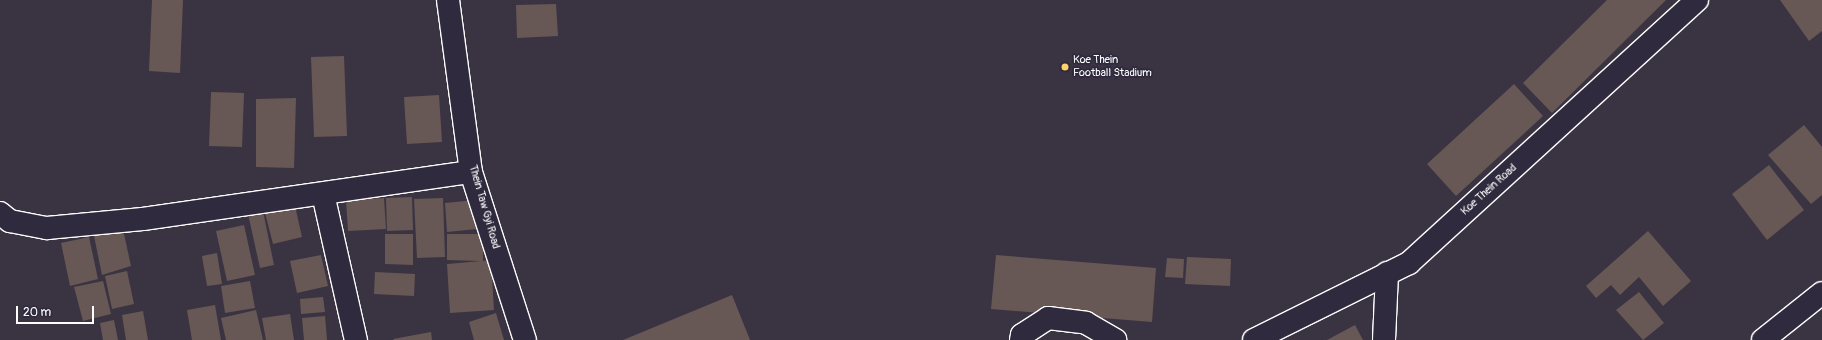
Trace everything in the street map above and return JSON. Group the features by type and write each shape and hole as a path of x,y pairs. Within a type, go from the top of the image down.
{"street":[{"name":"Thein Taw Gyi Road","path":"448,0 472,172 525,340"},
{"name":"Koe Thein Road","path":"1254,340 1409,263 1697,0"},
{"path":"0,213 10,221 47,228 143,219 472,172"},
{"path":"323,194 356,340"},
{"path":"1384,340 1387,273"},
{"path":"1763,340 1822,294"},
{"path":"1021,340 1022,335 1048,318 1086,323 1114,340"}],"building":[{"path":"152,0 183,0 180,73 149,71"},
{"path":"1607,0 1666,0 1552,113 1523,83"},
{"path":"1780,0 1822,0 1822,31 1809,41"},
{"path":"556,4 558,36 517,38 516,5"},
{"path":"344,56 347,136 314,137 311,57"},
{"path":"1514,84 1543,116 1456,196 1427,164"},
{"path":"211,92 244,93 242,147 209,146"},
{"path":"439,95 442,142 407,144 404,97"},
{"path":"296,98 294,168 256,167 256,99"},
{"path":"1804,125 1822,147 1822,195 1811,204 1768,155"},
{"path":"1769,165 1804,210 1767,240 1732,194"},
{"path":"412,197 413,230 387,231 386,198"},
{"path":"384,198 386,229 348,231 346,200"},
{"path":"443,198 445,257 417,258 414,199"},
{"path":"475,200 477,229 447,232 445,203"},
{"path":"295,206 302,237 273,244 265,213"},
{"path":"263,211 274,265 260,268 248,214"},
{"path":"122,225 131,266 102,275 93,231"},
{"path":"244,225 255,275 227,281 216,231"},
{"path":"1648,231 1691,281 1663,306 1639,277 1620,295 1611,285 1596,298 1586,286"},
{"path":"385,234 413,234 413,265 385,264"},
{"path":"447,234 483,234 483,261 491,260 494,310 450,313 447,264 481,261 447,260"},
{"path":"89,237 98,279 70,286 61,243"},
{"path":"217,253 222,284 207,286 202,256"},
{"path":"321,255 328,286 297,293 290,261"},
{"path":"996,255 1156,268 1152,322 991,309"},
{"path":"1187,257 1231,259 1230,286 1185,284"},
{"path":"1167,258 1184,259 1183,278 1165,277"},
{"path":"127,271 134,304 112,309 105,276"},
{"path":"375,272 415,274 414,296 374,294"},
{"path":"103,281 111,314 83,321 74,287"},
{"path":"250,281 255,308 225,313 221,286"},
{"path":"1639,292 1664,323 1643,340 1616,310"},
{"path":"732,295 750,340 623,340"},
{"path":"323,297 325,312 301,314 300,299"},
{"path":"215,305 221,340 192,340 187,310"},
{"path":"256,310 263,340 226,340 221,318"},
{"path":"143,311 148,340 126,340 122,315"},
{"path":"496,313 504,340 474,340 469,322"},
{"path":"290,314 294,340 266,340 262,318"},
{"path":"325,316 327,340 304,340 302,318"},
{"path":"114,320 118,340 103,340 100,323"},
{"path":"1355,325 1363,340 1327,340"},
{"path":"431,332 432,340 393,339"}],"place":[{"name":"Koe Thein Football Stadium","path":"1065,67"}]}
